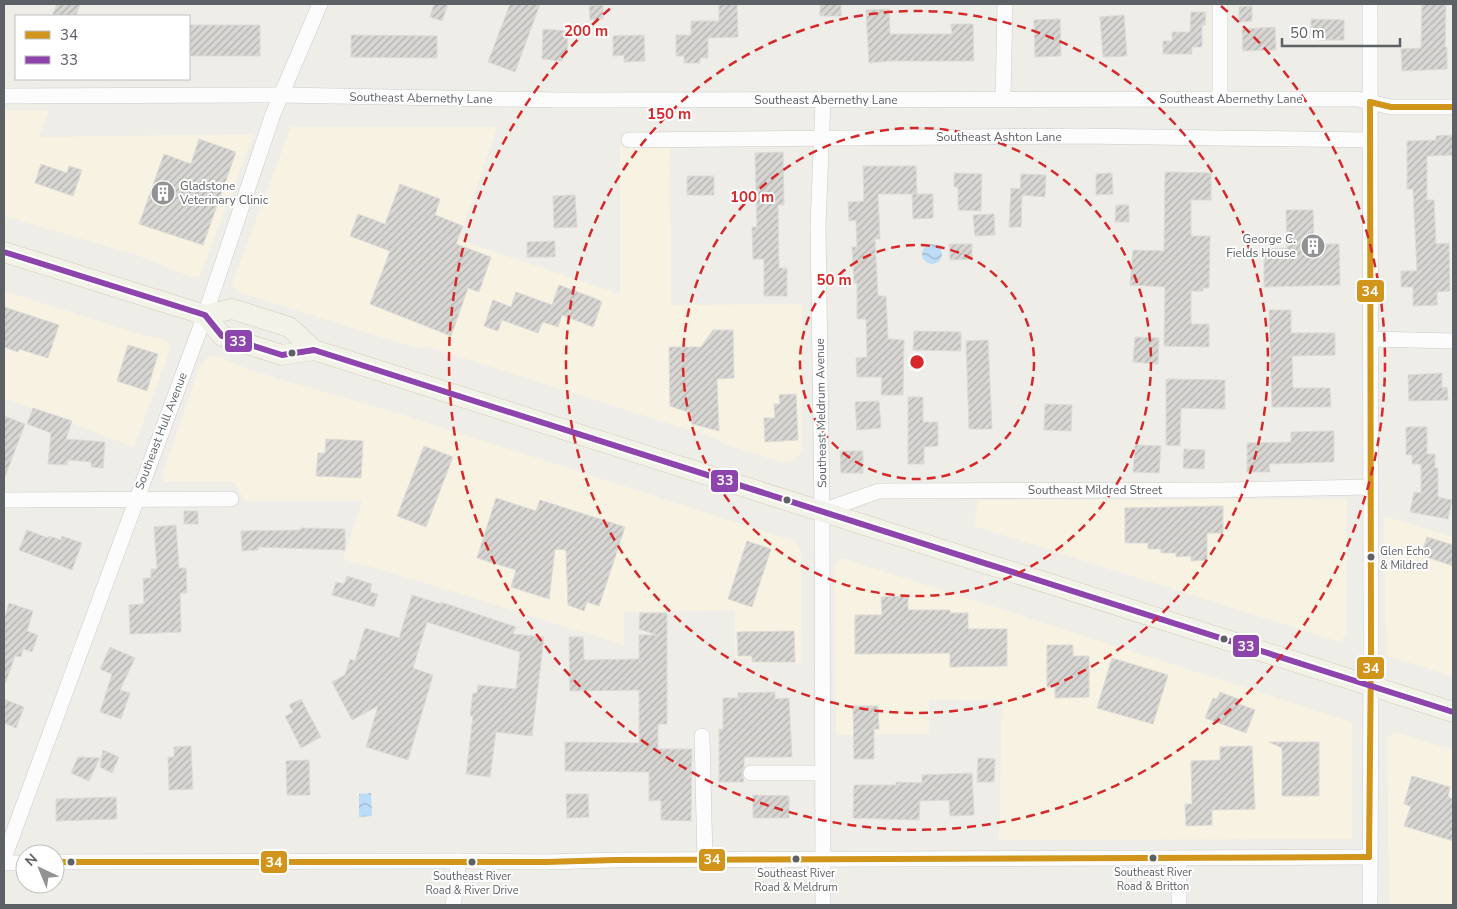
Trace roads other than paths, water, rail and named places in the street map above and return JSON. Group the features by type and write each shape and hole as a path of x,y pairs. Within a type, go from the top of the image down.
{"main road":[{"path":"4,252 205,315 232,309 240,311 289,328 314,350 1453,712"},
{"path":"205,315 222,336 282,355 314,350"}],"street":[{"name":"Southeast Hull Avenue","path":"4,858 205,315 273,114 320,4"},
{"path":"1003,99 1005,4"},
{"path":"1220,4 1220,99"},
{"path":"1370,4 1370,905"},
{"name":"Southeast Abernethy Lane","path":"4,96 281,95 558,100 1357,99 1391,107 1453,107"},
{"name":"Southeast Meldrum Avenue","path":"823,100 818,225 822,511 823,905"},
{"name":"Southeast Ashton Lane","path":"629,140 1080,136 1370,140"},
{"path":"1371,339 1453,341"},
{"name":"Southeast Mildred Street","path":"822,511 879,491 1222,490 1371,487"},
{"path":"4,500 231,499"},
{"path":"702,736 705,860"},
{"path":"751,773 823,772"},
{"path":"65,862 546,862 615,860 1369,857"},
{"path":"1179,858 1179,905"},
{"path":"453,905 458,879 458,861"}],"water":[{"path":"928,244 936,244 942,250 942,258 936,264 928,264 922,258 922,250"},
{"path":"371,793 372,816 359,817 359,794"}],"place":[{"name":"Gladstone Veterinary Clinic","path":"163,193"},
{"name":"George C. Fields House","path":"1313,246"},
{"name":"Glen Echo & Mildred","path":"1371,557"},
{"name":"Southeast River Road & Britton","path":"1153,858"},
{"name":"Southeast River Road & Meldrum","path":"796,859"},
{"name":"Southeast River Road & River Drive","path":"472,862"}]}
